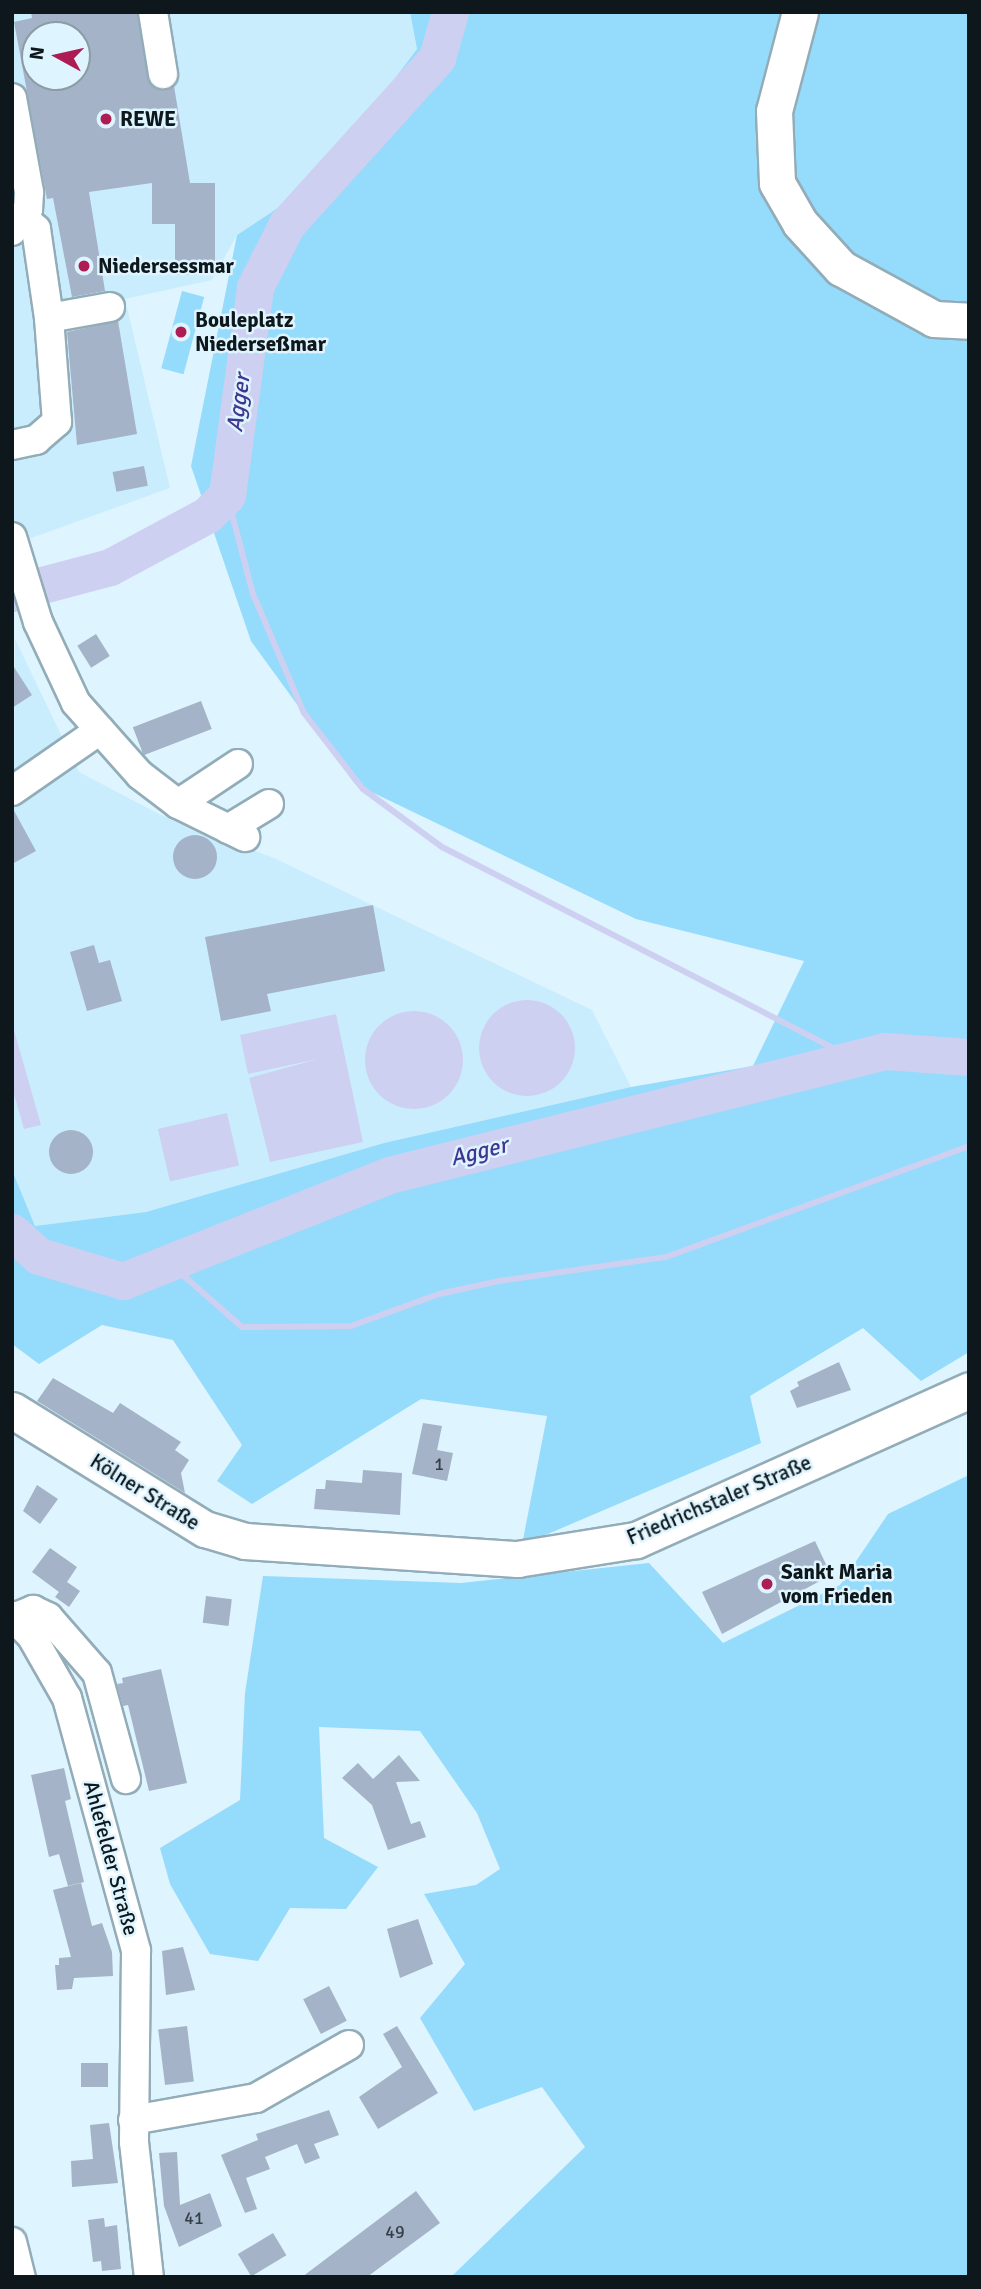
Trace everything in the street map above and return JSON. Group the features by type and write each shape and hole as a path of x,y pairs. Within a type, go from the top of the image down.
{"main road":[{"path":"800,12 774,111 777,183 800,223 841,268 934,319 969,321"},
{"name":"Friedrichstaler Straße","path":"372,1549 517,1559 636,1540 969,1390"},
{"name":"Kölner Straße","path":"12,1410 205,1529 245,1541 372,1549"}],"street":[{"path":"153,12 163,74"},
{"path":"12,98 21,213 36,229 49,318 57,422 36,440 12,444"},
{"path":"49,318 110,307"},
{"path":"15,547 38,622 62,680 100,730 140,775 178,804 237,833 269,804"},
{"path":"12,791 100,730"},
{"path":"178,804 238,764"},
{"path":"13,1617 33,1610 48,1617 97,1673 126,1779"},
{"name":"Ahlefelder Straße","path":"13,1617 45,1656 67,1698 123,1894 136,1951 134,2131 149,2277"},
{"path":"134,2131 256,2098 347,2054"},
{"path":"12,2242 21,2277"}],"shaded area":[{"path":"12,12 410,12 417,49 336,158 293,198 237,235 212,280 125,299 170,488 12,545"},
{"path":"410,12 969,12 969,1352 921,1381 863,1328 750,1396 761,1443 522,1545 547,1416 421,1399 252,1504 217,1481 242,1445 173,1340 102,1325 39,1364 12,1344 12,1170 35,1226 146,1212 384,1143 631,1087 753,1066 804,961 636,919 355,784 251,641 191,466 237,235 293,198 336,157 417,49"},
{"name":"Bouleplatz Niederseßmar","path":"182,291 204,297 184,374 161,368"},
{"path":"15,639 79,772 161,815 274,858 592,1010 631,1087 384,1143 146,1212 35,1226 12,1170"},
{"path":"527,1000 545,1003 561,1014 572,1030 575,1048 572,1066 561,1082 545,1093 527,1096 509,1093 493,1082 482,1066 479,1048 482,1030 493,1014 509,1003"},
{"path":"414,1011 441,1019 455,1033 463,1060 455,1087 441,1101 414,1109 387,1101 373,1087 365,1060 373,1033 387,1019"},
{"path":"336,1014 363,1142 270,1162 249,1078 318,1059 248,1074 240,1035"},
{"path":"12,1023 41,1125 24,1129 12,1087"},
{"path":"227,1113 239,1166 170,1182 158,1129"},
{"path":"969,1475 969,2277 451,2277 585,2147 542,2087 474,2111 420,2018 465,1964 424,1894 476,1885 500,1869 477,1813 420,1731 319,1727 324,1838 378,1867 346,1909 290,1908 258,1961 210,1954 170,1884 160,1848 240,1800 245,1693 263,1576 461,1583 649,1563 723,1643 840,1585 888,1514"}],"building":[{"name":"REWE","path":"31,12 137,12 150,84 165,90 174,86 190,183 215,183 215,275 175,275 175,224 152,224 152,183 89,192 105,291 72,297 53,198 47,199 27,91 91,91 91,21 21,21 21,60 14,22 32,18"},
{"path":"118,321 137,434 77,445 67,332"},
{"path":"144,466 148,486 116,492 113,472"},
{"path":"96,634 110,656 91,668 77,646"},
{"path":"12,664 32,695 12,708"},
{"path":"201,701 212,729 144,755 133,727"},
{"path":"12,807 36,851 12,864"},
{"path":"195,835 204,836 211,841 216,848 216,866 211,873 204,878 195,879 186,878 179,873 174,866 173,857 174,848 179,841 186,836"},
{"path":"373,905 385,971 267,994 271,1011 221,1021 205,937"},
{"path":"94,945 99,963 110,960 122,1001 87,1011 70,952"},
{"path":"71,1130 87,1136 93,1152 87,1168 71,1174 55,1168 49,1152 55,1136"},
{"path":"839,1362 851,1390 797,1408 790,1391 799,1386 797,1382"},
{"path":"53,1378 113,1413 120,1403 181,1442 175,1450 189,1460 181,1473 185,1493 37,1401"},
{"path":"423,1423 442,1426 437,1450 453,1453 447,1481 412,1474"},
{"path":"363,1470 402,1473 400,1515 314,1509 316,1489 325,1489 326,1480 362,1483"},
{"path":"37,1485 58,1499 40,1524 23,1511"},
{"name":"Sankt Maria vom Frieden","path":"815,1541 831,1575 722,1634 702,1592"},
{"path":"50,1548 77,1567 67,1582 80,1591 69,1607 55,1597 59,1592 32,1572"},
{"path":"206,1596 232,1599 229,1626 203,1623"},
{"path":"161,1669 187,1783 149,1791 128,1705 123,1706 117,1684 123,1683 122,1678"},
{"path":"399,1755 420,1781 396,1782 411,1824 420,1821 426,1837 388,1850 372,1805 342,1778 358,1763 373,1779"},
{"path":"64,1768 71,1799 65,1801 84,1882 68,1886 59,1854 49,1857 31,1775"},
{"path":"81,1883 92,1926 102,1923 112,1952 113,1976 74,1978 72,1989 57,1990 55,1965 59,1965 59,1958 71,1957 53,1890"},
{"path":"418,1919 433,1964 400,1978 387,1929"},
{"path":"183,1947 195,1990 166,1995 162,1951"},
{"path":"329,1986 347,2021 321,2034 303,1999"},
{"path":"187,2026 194,2082 165,2085 158,2030"},
{"path":"397,2026 438,2093 378,2129 359,2097 402,2067 383,2034"},
{"path":"81,2063 108,2063 108,2087 81,2087"},
{"path":"329,2110 339,2135 314,2144 320,2158 305,2164 297,2144 265,2157 270,2169 246,2178 257,2209 245,2213 221,2155 258,2140 256,2134"},
{"path":"109,2123 118,2183 72,2187 71,2161 93,2159 90,2125"},
{"path":"177,2152 180,2205 210,2193 222,2226 179,2247 164,2206 159,2153"},
{"path":"416,2191 440,2223 367,2277 302,2277"},
{"path":"104,2218 105,2227 117,2225 121,2269 102,2271 101,2261 93,2262 88,2220"},
{"path":"273,2233 286,2255 251,2276 238,2254"}],"waterway":[{"name":"Agger","path":"12,593 110,567 207,515 227,495 255,287 287,224 437,58 450,12"},
{"path":"227,495 253,594 304,713 363,789 442,847 855,1059"},
{"name":"Agger","path":"12,1232 39,1256 123,1281 389,1175 885,1051 969,1057"},
{"path":"169,1263 242,1327 351,1326 439,1294 499,1281 666,1257 969,1146"}],"place":[{"name":"REWE","path":"106,119"},
{"name":"Niedersessmar","path":"84,266"},
{"name":"Bouleplatz Niederseßmar","path":"181,332"},
{"name":"Sankt Maria vom Frieden","path":"767,1584"}]}
